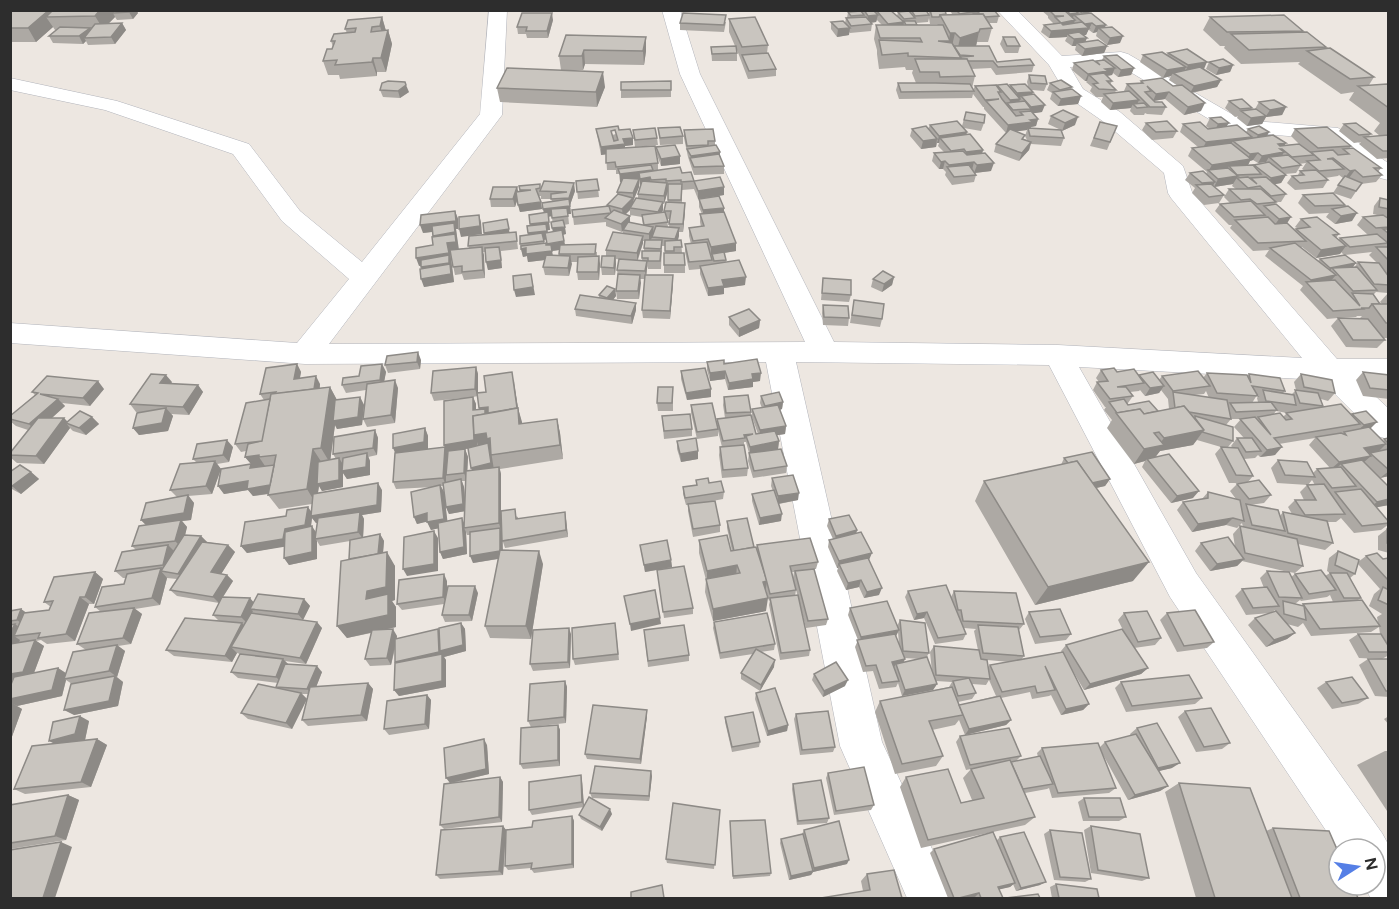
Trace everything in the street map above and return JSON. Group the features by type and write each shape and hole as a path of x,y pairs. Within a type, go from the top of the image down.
{"street":[{"path":"304,354 491,115 498,10"},
{"path":"671,10 690,74 824,352"},
{"path":"1006,10 1057,62 1075,93 1112,117 1175,171 1180,193 1329,370 1389,427"},
{"path":"1057,62 1121,58 1237,126 1330,133 1389,173"},
{"path":"10,84 110,105 241,149 291,216 364,278"},
{"path":"10,333 304,354 824,352 1058,355 1329,370 1389,370"},
{"path":"779,352 861,746 931,898"},
{"path":"1058,355 1183,585 1358,837"}],"building":[{"path":"10,10 49,10 28,28 10,28"},
{"path":"53,10 100,10 95,16 46,17"},
{"path":"114,10 130,10 113,13"},
{"path":"864,10 873,10 878,15 868,16"},
{"path":"876,10 890,10 904,22 888,24"},
{"path":"911,10 926,10 929,15 915,16"},
{"path":"930,10 945,10 946,14 932,17"},
{"path":"956,10 976,10 977,11 960,14"},
{"path":"977,10 994,10 999,16 985,17 983,14 973,13 979,13"},
{"path":"1064,10 1075,20 1061,23 1055,17 1064,16 1055,16 1050,11"},
{"path":"1066,10 1075,10 1078,13 1070,14"},
{"path":"861,11 864,15 851,16 848,12"},
{"path":"909,11 915,18 904,19 898,12"},
{"path":"522,13 552,13 547,31 526,31 527,27 517,27"},
{"path":"683,13 726,15 724,25 680,23"},
{"path":"1091,13 1106,25 1085,24 1074,15"},
{"path":"983,14 992,28 980,29 979,32 960,38 955,33 950,33 940,15"},
{"path":"1284,15 1303,31 1227,32 1210,17"},
{"path":"382,17 380,26 372,27 371,32 388,30 381,58 373,58 372,62 335,65 337,60 323,61 327,49 332,49 335,41 331,41 334,34 355,32 356,28 345,29 348,20"},
{"path":"755,17 768,45 742,47 729,19"},
{"path":"866,17 872,24 851,26 846,18"},
{"path":"843,21 850,28 838,29 831,22"},
{"path":"904,21 915,21 917,25 906,25"},
{"path":"1082,22 1089,28 1051,31 1044,25 1061,23 1063,25"},
{"path":"122,23 111,37 84,38 95,24"},
{"path":"876,25 943,25 950,41 938,41 952,43 961,58 908,56 908,53 882,55 879,40 922,42 920,38 880,38"},
{"path":"60,27 90,28 79,36 49,36"},
{"path":"1112,27 1123,36 1110,38 1099,28"},
{"path":"1079,32 1087,38 1074,39 1067,34"},
{"path":"1307,32 1326,47 1249,50 1231,34"},
{"path":"566,35 646,37 643,51 584,50 582,56 559,56"},
{"path":"1003,37 1015,37 1020,46 1007,46"},
{"path":"1098,40 1107,46 1085,49 1077,43"},
{"path":"736,46 737,53 712,54 711,47"},
{"path":"954,46 989,46 997,62 1030,59 1034,65 998,67 993,61 968,61 961,57 974,56 960,55"},
{"path":"1330,48 1374,77 1350,79 1307,51"},
{"path":"1187,49 1207,62 1188,65 1168,53"},
{"path":"1162,52 1186,67 1167,70 1143,55"},
{"path":"768,53 776,69 749,71 742,55"},
{"path":"1117,55 1134,68 1121,70 1104,56"},
{"path":"915,59 967,59 975,76 940,77 939,72 920,72"},
{"path":"1223,59 1233,65 1219,68 1209,62"},
{"path":"1093,60 1100,65 1096,61 1104,60 1115,68 1088,74 1074,63"},
{"path":"1200,67 1221,80 1194,86 1173,73"},
{"path":"507,68 603,72 596,92 497,88"},
{"path":"1104,73 1112,81 1107,81 1116,90 1099,89 1093,84 1098,83 1089,75"},
{"path":"1029,75 1045,76 1047,84 1031,83"},
{"path":"1162,78 1173,86 1182,85 1205,103 1188,107 1169,92 1156,94 1147,86 1151,91 1145,92 1155,102 1162,102 1166,107 1150,107 1127,84"},
{"path":"1061,80 1072,87 1060,90 1050,83"},
{"path":"671,81 671,90 621,90 621,82"},
{"path":"405,82 406,85 398,91 380,90 382,83"},
{"path":"898,83 970,84 974,91 901,92"},
{"path":"1007,84 1020,99 1010,100 997,85"},
{"path":"1025,84 1033,92 1017,93 1010,85"},
{"path":"996,85 1001,92 998,92 1002,99 1016,116 1023,115 1020,112 1031,111 1038,119 1030,120 1033,122 1008,125 986,101 999,99 985,100 975,86"},
{"path":"1389,85 1389,108 1358,86"},
{"path":"1072,89 1081,96 1061,99 1053,92"},
{"path":"1129,91 1139,100 1113,103 1104,94"},
{"path":"1034,94 1045,105 1031,107 1021,96"},
{"path":"1242,99 1252,108 1240,109 1229,101"},
{"path":"1274,100 1286,107 1270,110 1259,102"},
{"path":"1025,101 1031,109 1013,110 1007,103"},
{"path":"1144,103 1148,107 1137,108 1133,104"},
{"path":"1256,109 1266,116 1251,118 1241,111"},
{"path":"1063,110 1078,117 1065,123 1051,116"},
{"path":"966,112 985,115 984,123 964,120"},
{"path":"1221,117 1229,123 1218,124 1210,118"},
{"path":"957,121 967,132 939,136 930,125"},
{"path":"1167,121 1177,131 1156,132 1146,123"},
{"path":"1100,122 1117,126 1110,142 1094,138"},
{"path":"1200,122 1208,129 1237,125 1252,137 1206,142 1183,124"},
{"path":"1356,123 1371,134 1359,135 1344,124"},
{"path":"618,126 619,130 630,129 633,138 623,139 625,144 601,147 596,129","holes":["615,130 618,140 614,141 611,131"]},
{"path":"926,126 937,139 923,141 912,129"},
{"path":"1259,126 1269,132 1258,135 1248,129"},
{"path":"680,127 683,136 660,138 658,128"},
{"path":"1327,127 1351,146 1318,148 1295,129"},
{"path":"655,128 657,138 635,140 633,130"},
{"path":"1028,128 1061,130 1064,138 1030,136"},
{"path":"713,129 715,141 708,141 708,145 687,146 684,130"},
{"path":"1010,129 1025,135 1022,139 1031,142 1022,153 996,144"},
{"path":"970,134 983,150 951,151 940,138"},
{"path":"1273,135 1286,143 1278,144 1280,146 1299,144 1314,155 1292,157 1282,149 1280,149 1284,152 1262,156 1258,153 1250,154 1233,141"},
{"path":"1388,135 1389,151 1383,151 1364,137"},
{"path":"1231,143 1251,159 1212,165 1192,148"},
{"path":"675,145 680,156 661,159 656,147"},
{"path":"716,145 720,152 691,156 687,149"},
{"path":"655,146 658,163 616,167 615,162 606,163 606,149"},
{"path":"1353,148 1381,168 1374,168 1382,175 1363,177 1355,170 1350,171 1333,158 1327,159 1332,159 1344,169 1319,171 1307,161 1320,160 1311,152 1333,150 1338,155 1349,154 1343,149"},
{"path":"963,151 967,155 985,153 994,163 977,165 974,162 949,165 945,161 941,162 934,153"},
{"path":"719,154 724,166 694,167 690,158"},
{"path":"1288,155 1301,165 1282,168 1269,157"},
{"path":"1269,162 1286,175 1271,178 1254,165"},
{"path":"651,165 653,170 620,174 618,169"},
{"path":"969,165 976,175 954,177 947,167"},
{"path":"1253,165 1261,174 1237,175 1229,166"},
{"path":"680,167 682,173 691,172 694,181 651,180 650,177 640,179 639,173"},
{"path":"1228,168 1238,176 1218,179 1208,170"},
{"path":"1316,170 1328,180 1300,183 1292,176 1304,175 1300,171"},
{"path":"1203,171 1215,182 1202,183 1190,173"},
{"path":"1345,176 1362,183 1356,191 1338,185"},
{"path":"720,177 724,187 698,191 694,181"},
{"path":"1248,177 1257,184 1251,178 1266,177 1286,194 1271,196 1260,186 1248,188 1237,178"},
{"path":"623,178 639,179 633,193 617,192"},
{"path":"597,179 599,190 577,192 576,181"},
{"path":"544,181 574,183 569,198 551,199 551,194 567,192 540,191"},
{"path":"642,181 667,183 664,196 638,194"},
{"path":"540,184 540,188 536,189 541,202 518,205 516,192 531,190 520,190 519,186"},
{"path":"668,184 682,184 681,200 668,200"},
{"path":"1211,184 1224,195 1209,197 1196,185"},
{"path":"493,187 517,187 513,199 490,199"},
{"path":"1229,189 1261,189 1276,202 1257,204 1250,199 1241,200"},
{"path":"1333,193 1345,205 1315,206 1303,195"},
{"path":"618,194 633,198 622,209 607,205"},
{"path":"719,196 724,208 703,210 699,199"},
{"path":"636,198 663,202 658,212 630,208"},
{"path":"1380,198 1389,200 1389,209 1379,207"},
{"path":"569,199 570,206 543,209 542,203"},
{"path":"1251,201 1265,215 1234,217 1220,204"},
{"path":"666,202 685,203 683,224 669,224 671,211 664,211"},
{"path":"1276,204 1291,217 1279,219 1264,206"},
{"path":"609,206 611,213 573,217 572,210"},
{"path":"1348,206 1357,213 1341,216 1332,209"},
{"path":"567,208 568,216 552,218 551,209"},
{"path":"614,210 630,216 621,224 605,218"},
{"path":"455,211 456,221 420,225 421,215"},
{"path":"548,212 549,222 530,224 529,215"},
{"path":"665,212 668,222 644,225 642,215"},
{"path":"724,212 736,243 711,247 708,239 693,241 689,228 704,226 700,214"},
{"path":"479,215 480,226 459,229 459,217"},
{"path":"1383,215 1389,219 1389,227 1376,228 1363,217"},
{"path":"1268,217 1275,224 1287,223 1306,241 1258,243 1235,220"},
{"path":"1317,217 1339,234 1333,235 1346,246 1321,250 1296,229 1310,227 1301,219"},
{"path":"507,219 509,229 484,233 483,223"},
{"path":"563,220 565,227 552,228 551,222"},
{"path":"628,222 653,227 649,234 623,230"},
{"path":"454,223 455,232 433,236 432,226"},
{"path":"546,224 547,231 528,233 527,226"},
{"path":"656,226 679,228 675,239 652,237"},
{"path":"562,230 564,241 547,244 545,233"},
{"path":"516,232 517,241 468,246 469,236"},
{"path":"613,232 643,236 637,253 606,250"},
{"path":"542,233 544,241 520,244 520,236"},
{"path":"455,234 456,242 447,243 449,253 416,258 416,248 433,245 432,237"},
{"path":"1377,234 1388,243 1350,247 1340,238"},
{"path":"645,240 662,240 661,249 644,248"},
{"path":"681,240 682,247 674,247 674,251 665,251 665,241"},
{"path":"707,242 712,260 689,262 685,244"},
{"path":"546,243 546,245 551,245 552,251 526,254 526,248 521,249 521,246"},
{"path":"1295,243 1336,275 1311,280 1270,248"},
{"path":"596,244 595,254 559,254 560,245"},
{"path":"482,247 483,270 462,272 462,266 453,267 450,250"},
{"path":"499,247 501,260 486,262 485,248"},
{"path":"1376,247 1389,247 1389,261"},
{"path":"642,251 661,251 660,261 648,261 648,258 642,258"},
{"path":"724,252 726,260 714,261 712,254"},
{"path":"664,253 684,253 685,265 664,265"},
{"path":"449,255 449,263 421,267 421,260"},
{"path":"546,255 570,256 568,268 543,267"},
{"path":"1345,255 1356,263 1330,268 1320,259"},
{"path":"599,256 598,272 577,272 578,257"},
{"path":"602,256 615,256 614,268 601,267"},
{"path":"619,259 647,261 645,271 617,270"},
{"path":"739,260 746,277 722,280 724,286 708,288 700,266"},
{"path":"1358,262 1379,263 1389,277 1389,285 1374,284"},
{"path":"450,264 451,274 421,279 420,269"},
{"path":"1357,267 1377,290 1353,291 1332,268"},
{"path":"883,271 894,277 884,284 873,279"},
{"path":"531,274 533,287 514,290 513,276"},
{"path":"618,274 640,275 638,291 616,291"},
{"path":"645,275 673,275 670,311 642,310"},
{"path":"823,278 851,280 851,295 822,293"},
{"path":"1335,280 1360,306 1352,293 1373,294 1380,304 1372,304 1369,308 1361,308 1363,309 1333,311 1306,282"},
{"path":"607,286 615,289 607,298 599,295"},
{"path":"580,295 636,303 631,316 575,309"},
{"path":"854,300 884,304 882,319 852,315"},
{"path":"1372,304 1389,304 1389,323 1386,323"},
{"path":"823,305 848,306 849,318 824,317"},
{"path":"749,309 760,320 739,329 729,317"},
{"path":"1338,318 1368,319 1385,340 1353,340"},
{"path":"418,352 417,362 385,365 387,356"},
{"path":"757,359 761,373 752,374 753,379 729,383 725,371 710,373 707,362 724,360 724,364"},
{"path":"297,364 294,379 316,376 314,389 260,394 266,368"},
{"path":"382,364 380,380 342,385 343,378 359,376 361,366"},
{"path":"476,367 475,389 431,393 433,371"},
{"path":"705,368 711,389 686,393 681,371"},
{"path":"1114,368 1117,372 1134,369 1144,383 1117,387 1126,387 1133,396 1110,399 1097,382 1108,381 1101,370"},
{"path":"1198,371 1210,386 1173,391 1162,376"},
{"path":"512,372 517,408 488,413 488,407 479,408 477,393 486,392 484,376"},
{"path":"1153,372 1164,386 1150,388 1139,375"},
{"path":"1363,372 1389,375 1389,390 1370,388"},
{"path":"1207,373 1247,375 1251,383 1249,374 1280,378 1285,391 1252,386 1258,396 1217,393"},
{"path":"151,374 166,375 160,383 198,385 183,407 130,404"},
{"path":"1301,374 1332,380 1335,393 1304,387"},
{"path":"47,376 98,381 83,398 40,394 58,399 29,424 10,419 10,416 38,393 32,392"},
{"path":"395,380 391,415 363,419 367,384"},
{"path":"330,387 321,448 313,449 307,489 268,495 276,455 245,457 248,444 261,441 271,394"},
{"path":"658,387 673,387 672,403 657,403"},
{"path":"1263,390 1294,395 1296,405 1266,401"},
{"path":"1295,390 1318,393 1323,406 1300,403"},
{"path":"779,392 783,402 765,406 761,396"},
{"path":"1173,392 1227,400 1231,419 1189,412 1184,406 1175,408"},
{"path":"748,395 751,412 726,413 724,397"},
{"path":"360,397 358,417 333,421 335,400"},
{"path":"473,397 473,410 485,409 485,414 473,416 474,440 444,445 444,401"},
{"path":"270,399 262,441 235,444 246,403"},
{"path":"1124,399 1128,405 1149,401 1158,411 1144,414 1140,409 1117,413 1109,402"},
{"path":"1271,402 1277,410 1236,412 1230,403"},
{"path":"712,403 718,429 697,432 691,405"},
{"path":"1341,404 1360,424 1274,438 1282,447 1267,450 1240,419 1255,417 1271,435 1258,417 1280,413 1286,420 1292,419 1286,413"},
{"path":"778,405 786,426 760,430 752,409"},
{"path":"1184,406 1204,430 1164,438 1159,432 1154,433 1164,445 1144,449 1116,413 1140,409 1144,414"},
{"path":"166,408 162,423 133,428 137,413"},
{"path":"518,408 519,424 557,419 560,445 491,455 490,438 487,439 486,433 474,435 473,416"},
{"path":"80,411 92,417 79,428 66,423"},
{"path":"1366,411 1377,422 1364,425 1352,414"},
{"path":"690,414 692,429 664,431 662,416"},
{"path":"751,415 756,434 775,431 779,441 750,447 746,436 753,434 744,435 745,438 723,441 717,419"},
{"path":"1195,416 1233,427 1233,441 1202,432 1204,430"},
{"path":"38,418 64,418 36,456 10,455 10,453"},
{"path":"1369,427 1386,444 1364,448 1371,456 1339,462 1316,437 1341,433 1346,435 1344,432"},
{"path":"425,428 424,442 393,448 393,434"},
{"path":"375,430 373,448 333,454 334,437"},
{"path":"696,438 698,451 680,454 677,441"},
{"path":"1237,438 1252,438 1261,451 1246,452"},
{"path":"227,440 223,455 193,459 197,444"},
{"path":"488,443 491,463 471,468 468,448"},
{"path":"744,445 748,468 723,470 720,447"},
{"path":"445,447 443,478 393,482 395,453"},
{"path":"1221,447 1238,448 1253,476 1236,475"},
{"path":"465,449 464,473 446,475 448,451"},
{"path":"781,449 787,466 754,471 749,453"},
{"path":"1389,449 1389,470 1370,453"},
{"path":"1092,452 1110,479 1092,483 1077,461 1068,463 1064,458"},
{"path":"367,453 366,467 342,471 343,458"},
{"path":"1169,454 1199,491 1177,496 1147,459"},
{"path":"339,458 339,480 317,484 318,462"},
{"path":"1278,460 1307,462 1315,477 1285,475"},
{"path":"1362,460 1389,487 1389,499 1377,502 1341,464"},
{"path":"215,461 206,486 170,490 180,464"},
{"path":"1077,461 1149,562 1048,587 984,481"},
{"path":"251,464 250,468 274,465 270,485 247,489 248,481 218,486 221,469"},
{"path":"20,465 31,472 12,486 10,485 10,472"},
{"path":"499,467 499,523 464,528 466,471"},
{"path":"1341,467 1356,486 1332,488 1317,469"},
{"path":"793,475 799,493 778,496 772,478"},
{"path":"708,478 709,483 721,481 724,492 685,498 683,487 697,485 696,480"},
{"path":"461,479 463,504 446,507 443,483"},
{"path":"1259,480 1271,495 1249,499 1237,484"},
{"path":"378,483 377,505 311,516 313,494"},
{"path":"1324,484 1345,514 1305,515 1295,500 1316,500 1307,485"},
{"path":"440,485 444,519 427,522 427,513 414,517 411,492"},
{"path":"1361,489 1389,523 1362,526 1335,492"},
{"path":"774,490 782,514 760,518 752,494"},
{"path":"1208,492 1240,500 1244,521 1233,518 1198,524 1183,502 1208,498"},
{"path":"188,495 184,513 141,520 146,503"},
{"path":"715,501 720,525 693,529 688,504"},
{"path":"1246,504 1278,510 1285,531 1252,525"},
{"path":"308,507 305,525 285,529 283,539 241,546 245,522 286,516 287,510"},
{"path":"515,509 516,519 565,512 566,530 502,541 501,511"},
{"path":"360,512 358,532 315,539 318,518"},
{"path":"1283,512 1327,521 1333,543 1288,533"},
{"path":"849,515 857,530 836,536 829,519"},
{"path":"462,518 464,547 440,552 438,523"},
{"path":"747,518 754,547 734,551 727,521"},
{"path":"181,520 175,541 132,546 139,526"},
{"path":"312,526 312,552 284,558 285,532"},
{"path":"1240,526 1297,539 1303,566 1245,553"},
{"path":"500,528 500,551 470,556 470,532"},
{"path":"1387,529 1389,529 1389,543 1387,543"},
{"path":"434,531 434,564 403,569 404,537"},
{"path":"861,532 872,553 839,561 829,540"},
{"path":"380,534 378,554 349,559 350,540"},
{"path":"184,535 201,536 178,574 161,571"},
{"path":"727,535 731,551 756,547 767,581 763,582 768,598 713,609 706,579 740,573 737,565 707,571 699,540"},
{"path":"1228,537 1244,559 1217,564 1201,543"},
{"path":"810,538 818,562 790,566 796,590 770,594 757,545"},
{"path":"667,540 671,560 644,565 640,545"},
{"path":"202,542 228,545 211,572 227,575 213,597 170,590"},
{"path":"168,545 163,565 115,571 122,552"},
{"path":"500,550 539,551 526,626 485,626"},
{"path":"1338,551 1359,560 1355,574 1335,565"},
{"path":"387,552 386,587 367,591 366,599 388,594 388,615 337,626 341,561"},
{"path":"1377,553 1383,559 1389,558 1389,581 1366,556"},
{"path":"868,558 882,588 867,592 861,580 848,583 839,564"},
{"path":"684,566 693,608 663,612 657,570"},
{"path":"161,568 152,598 95,607 102,587 124,584 127,574"},
{"path":"814,569 828,619 808,621 795,571"},
{"path":"1321,570 1336,590 1309,594 1295,574"},
{"path":"1267,571 1289,572 1302,598 1279,597"},
{"path":"95,572 85,597 80,597 66,634 38,638 40,633 14,636 24,613 49,610 53,601 44,602 54,577"},
{"path":"1330,573 1347,573 1361,598 1344,598"},
{"path":"444,574 443,597 397,604 399,580"},
{"path":"946,585 966,634 938,638 927,612 917,614 908,591"},
{"path":"448,586 475,586 469,615 442,615"},
{"path":"1267,587 1279,606 1253,608 1242,589"},
{"path":"1383,587 1389,590 1389,605 1378,600"},
{"path":"655,590 660,618 630,624 624,596"},
{"path":"954,591 1016,593 1024,624 963,621"},
{"path":"258,594 304,599 298,614 250,609"},
{"path":"798,595 810,650 781,653 770,598"},
{"path":"222,597 250,598 241,617 213,615"},
{"path":"1362,600 1380,626 1320,629 1303,604"},
{"path":"887,601 899,630 861,637 850,608"},
{"path":"1283,601 1304,606 1306,620 1284,614"},
{"path":"134,608 123,638 77,644 89,613"},
{"path":"21,609 17,620 10,621 10,611"},
{"path":"1060,609 1071,634 1040,637 1029,612"},
{"path":"1195,610 1214,642 1184,646 1167,613"},
{"path":"1147,611 1161,638 1138,642 1124,613"},
{"path":"1276,611 1295,633 1274,640 1255,618"},
{"path":"251,613 317,622 300,658 231,647"},
{"path":"767,613 775,644 720,653 714,622"},
{"path":"185,618 242,623 225,656 166,650"},
{"path":"900,620 925,623 929,653 903,651"},
{"path":"461,623 463,645 440,651 439,628"},
{"path":"615,623 618,654 573,659 572,628"},
{"path":"684,625 689,655 648,661 644,630"},
{"path":"978,625 1018,627 1024,656 983,653"},
{"path":"569,628 568,662 530,664 533,630"},
{"path":"393,629 387,658 365,659 372,630"},
{"path":"438,629 439,652 395,662 395,639"},
{"path":"1122,629 1148,668 1090,684 1066,645"},
{"path":"895,634 905,659 892,662 899,681 882,683 876,665 866,666 857,640"},
{"path":"1358,634 1381,634 1389,647 1389,652 1369,652"},
{"path":"35,640 23,672 10,674 10,644"},
{"path":"117,645 109,671 64,679 73,652"},
{"path":"934,646 979,650 981,659 987,660 990,679 936,675"},
{"path":"756,649 775,660 761,685 741,673"},
{"path":"1063,652 1089,704 1066,709 1045,666 1055,690 1037,693 1035,686 1002,692 990,665"},
{"path":"240,654 283,659 276,677 231,672"},
{"path":"442,654 442,681 394,690 395,663"},
{"path":"927,657 937,684 905,690 896,664"},
{"path":"1368,659 1389,659 1389,691 1386,691"},
{"path":"836,662 848,680 824,691 814,674"},
{"path":"285,664 317,666 307,689 276,687"},
{"path":"58,668 52,690 10,699 10,687 14,677"},
{"path":"1189,675 1202,698 1132,706 1121,682"},
{"path":"115,676 109,701 64,710 71,684"},
{"path":"1352,677 1368,698 1342,703 1326,682"},
{"path":"969,678 976,693 958,696 953,681"},
{"path":"565,681 564,717 528,721 530,684"},
{"path":"368,683 361,715 302,720 310,687"},
{"path":"258,684 301,693 286,723 241,713"},
{"path":"952,687 963,715 929,721 943,756 902,764 880,701"},
{"path":"775,688 788,725 768,731 756,693"},
{"path":"427,695 425,724 384,729 387,701"},
{"path":"1000,696 1011,720 969,729 959,705"},
{"path":"593,705 647,710 640,759 585,754"},
{"path":"1211,708 1230,743 1204,747 1185,711"},
{"path":"828,711 835,747 802,750 796,714"},
{"path":"753,712 760,742 732,747 725,717"},
{"path":"80,716 75,734 49,741 53,722"},
{"path":"1157,723 1180,763 1158,768 1137,728"},
{"path":"558,725 558,760 520,764 521,728"},
{"path":"1009,728 1021,756 970,765 960,736"},
{"path":"1136,734 1168,786 1135,795 1105,742"},
{"path":"97,739 81,782 14,789 32,746"},
{"path":"484,739 486,769 446,778 444,748"},
{"path":"1098,743 1116,788 1058,793 1042,748"},
{"path":"1040,756 1053,784 1023,789 1011,762"},
{"path":"1010,760 1035,817 928,840 906,777 948,769 961,803 984,798 971,769"},
{"path":"595,766 651,771 649,796 590,793"},
{"path":"864,767 874,805 836,811 828,773"},
{"path":"581,775 582,802 529,810 529,782"},
{"path":"500,777 499,817 440,825 444,784"},
{"path":"821,780 829,818 798,821 793,784"},
{"path":"1179,783 1250,788 1292,898 1215,898"},
{"path":"68,795 55,836 10,843 10,805"},
{"path":"589,797 610,809 600,827 579,815"},
{"path":"1084,798 1120,798 1126,817 1089,817"},
{"path":"673,803 720,810 715,865 666,859"},
{"path":"572,816 572,864 531,869 532,863 505,866 506,830 532,827 533,821"},
{"path":"765,820 771,873 733,876 730,821"},
{"path":"839,821 849,860 814,868 804,830"},
{"path":"503,826 499,871 436,875 441,830"},
{"path":"1091,826 1140,834 1149,878 1098,870"},
{"path":"1273,828 1329,831 1332,837 1327,837 1327,897 1358,898 1300,898"},
{"path":"1050,830 1082,833 1091,879 1060,877"},
{"path":"993,832 1015,883 998,887 1003,898 981,898 979,893 954,898 934,849"},
{"path":"1024,832 1046,882 1021,888 1000,837"},
{"path":"803,834 813,871 791,876 781,839"},
{"path":"61,842 43,898 10,898 10,850"},
{"path":"894,870 902,898 821,898 870,890 867,874"},
{"path":"1056,884 1097,889 1099,898 1059,898"},
{"path":"662,885 664,898 631,898 631,892"},
{"path":"1038,894 1040,898 1006,898"}]}
